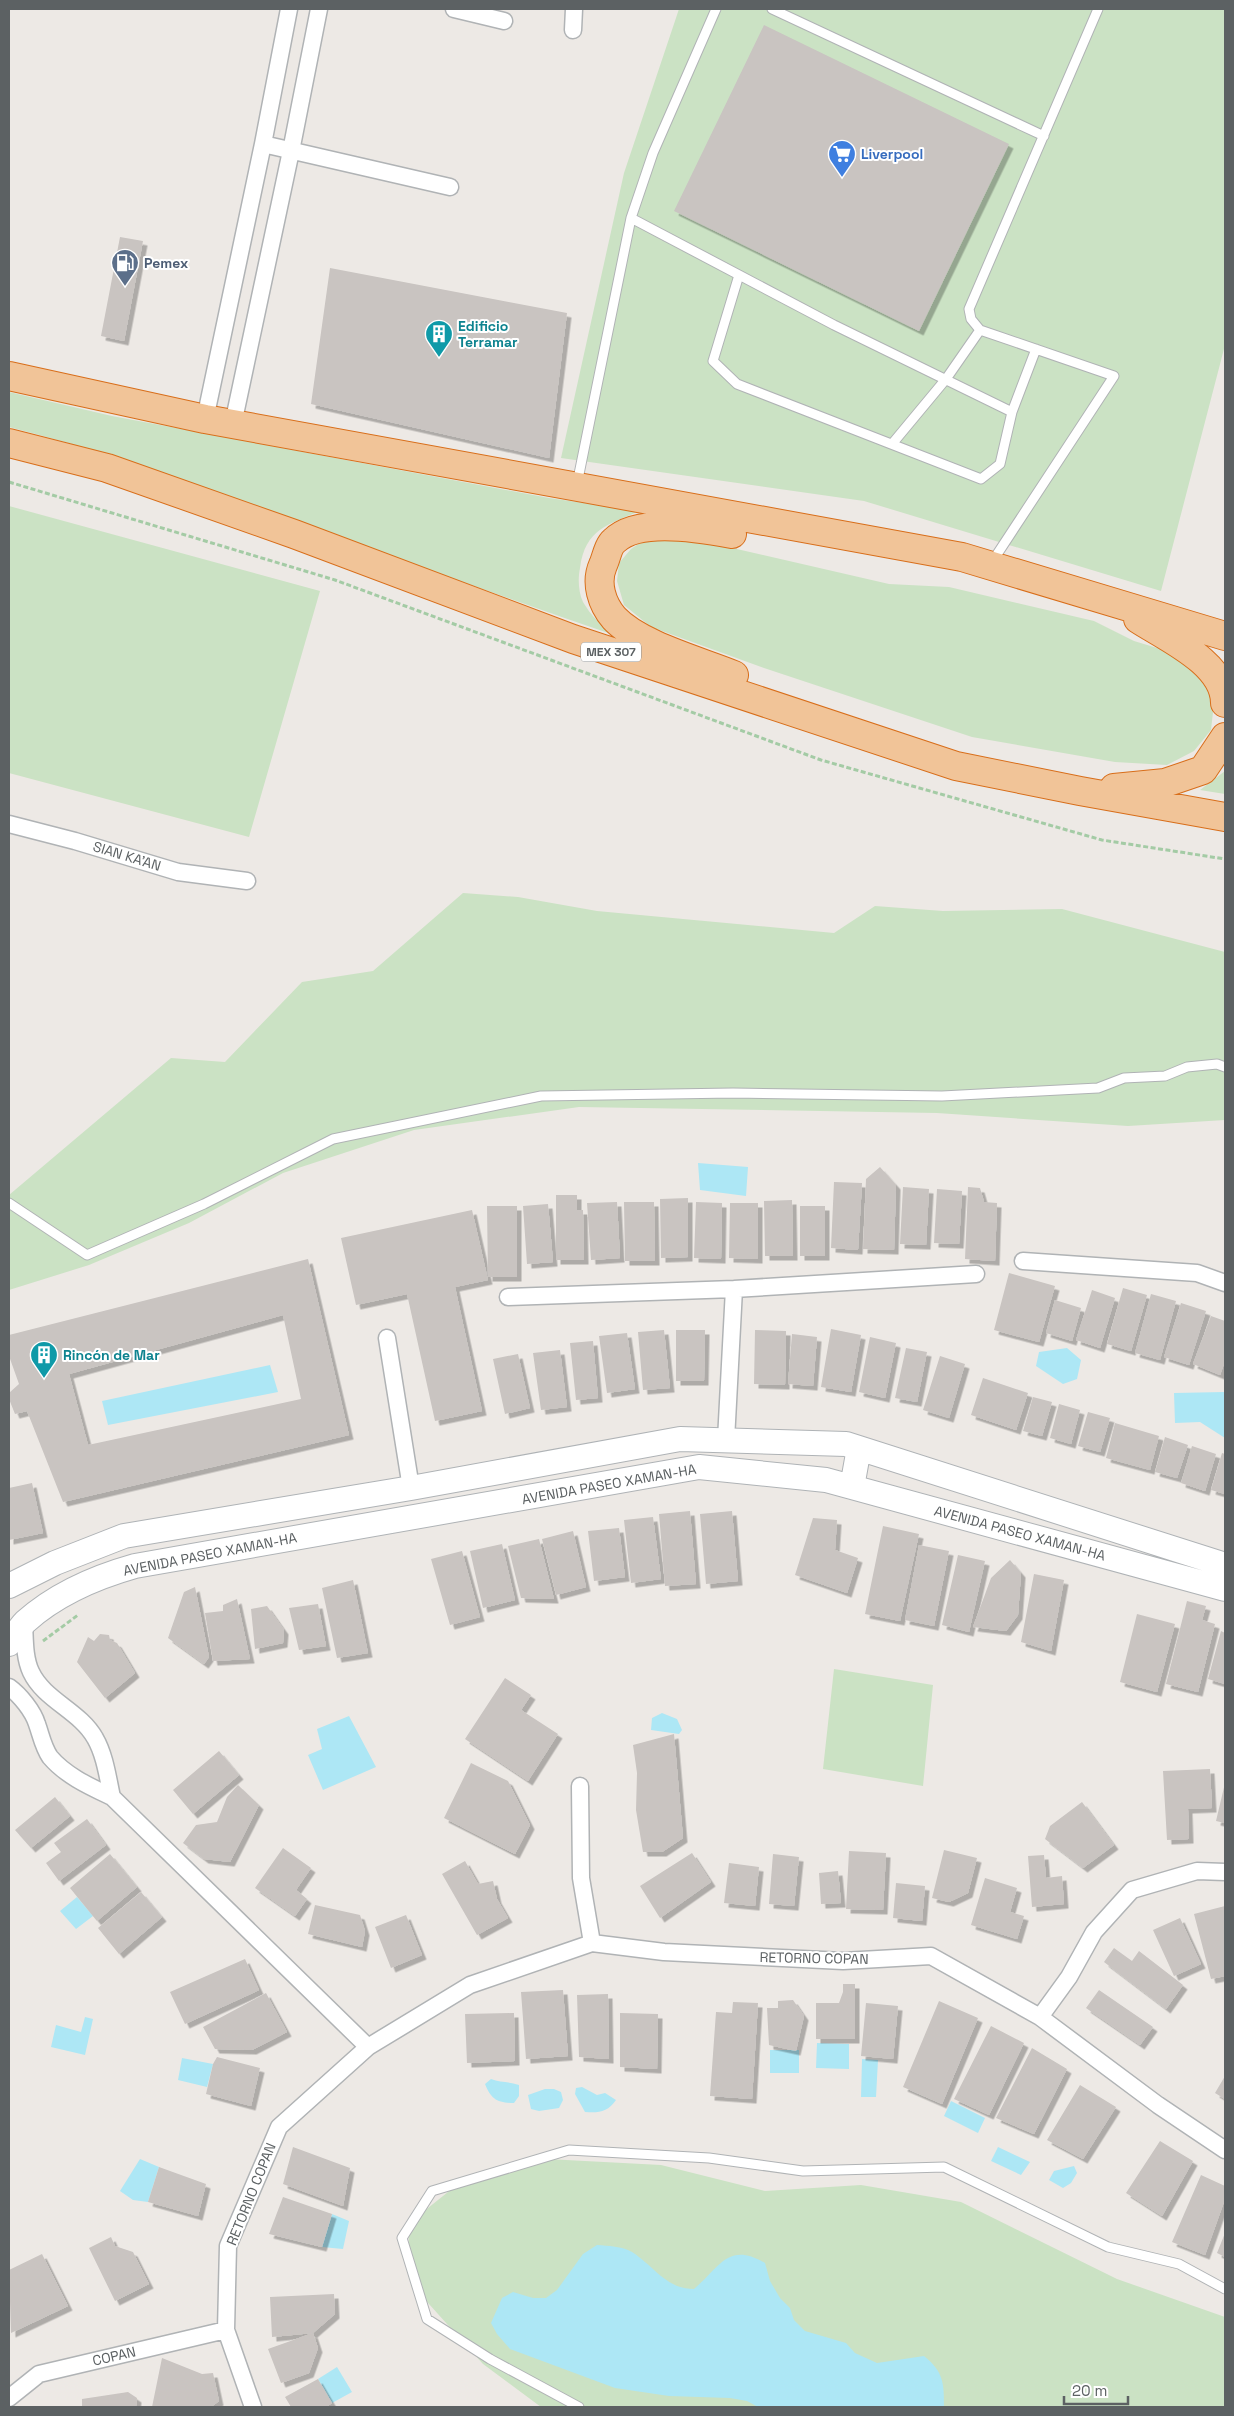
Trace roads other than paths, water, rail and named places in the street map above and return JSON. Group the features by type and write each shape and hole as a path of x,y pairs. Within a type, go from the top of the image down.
{"highway":[{"path":"9,376 205,419 962,557 1104,598 1225,636"},
{"name":"MEX 307","path":"9,443 108,468 294,534 574,639 956,766 1225,817"},
{"path":"831,726 797,699 641,638 614,618 600,594 600,570 613,541 640,527 695,527 924,566 962,557"},
{"path":"1104,598 1200,658 1210,668 1225,696 1225,703"},
{"path":"1080,791 1164,783 1203,770 1225,738"}],"main road":[{"name":"AVENIDA PASEO XAMAN-HA","path":"9,1586 55,1563 124,1536 411,1488 680,1439 846,1444 1225,1565"},
{"path":"852,1487 859,1448"},
{"path":"615,1451 616,1482"},
{"name":"AVENIDA PASEO XAMAN-HA","path":"17,1649 24,1623 67,1592 103,1575 135,1566 699,1468 826,1480 1225,1588"},
{"path":"55,1563 67,1592"}],"street":[{"path":"205,419 264,144 290,9"},
{"path":"233,424 292,151 319,9"},
{"path":"454,9 504,21"},
{"path":"573,30 574,9"},
{"path":"264,144 450,187"},
{"name":"SIAN KA'AN","path":"9,824 75,840 178,872 247,881"},
{"path":"1023,1260 1197,1272 1225,1283"},
{"path":"508,1297 734,1289 976,1274"},
{"path":"726,1440 734,1289"},
{"path":"386,1338 411,1488"},
{"path":"17,1649 44,1689 74,1712 96,1739 112,1797"},
{"path":"9,1687 28,1708 37,1722 42,1740 50,1756 80,1781 112,1797 368,2047"},
{"path":"580,1786 581,1878 592,1944"},
{"path":"1040,2017 1069,1977 1094,1932 1132,1890 1196,1871 1225,1872"},
{"name":"RETORNO COPAN","path":"252,2407 226,2330 228,2246 279,2127 368,2047 470,1985 592,1944 664,1952 843,1962 931,1956 1040,2017 1158,2105 1225,2150"},
{"name":"COPAN","path":"9,2398 39,2374 226,2330"}],"lane":[{"path":"576,486 631,218 653,153 716,9"},
{"path":"772,9 1044,136"},
{"path":"990,564 1114,376 980,330 971,319 969,309 1098,9"},
{"path":"631,218 926,371 1012,412"},
{"path":"739,275 713,361 737,384 981,479 1000,464 1012,412 1036,349"},
{"path":"892,444 946,379 980,330"},
{"path":"9,1203 87,1255 204,1204 332,1139 541,1096 733,1093 942,1096 1098,1088 1124,1078 1165,1076 1187,1067 1217,1064 1225,1067"},
{"path":"580,2407 490,2359 427,2319 402,2238 432,2191 569,2150 709,2158 803,2171 944,2167 1108,2247 1180,2264 1225,2289"}],"water":[{"path":"698,1163 748,1167 746,1196 700,1190"},
{"path":"1067,1348 1081,1360 1077,1379 1063,1384 1036,1366 1039,1352"},
{"path":"270,1365 278,1392 108,1425 102,1401"},
{"path":"1225,1392 1225,1438 1200,1422 1175,1423 1174,1393"},
{"path":"662,1713 677,1719 682,1730 679,1734 651,1730 652,1718"},
{"path":"349,1716 376,1767 323,1790 308,1755 322,1749 317,1729"},
{"path":"77,1897 93,1916 76,1929 60,1911"},
{"path":"85,2017 93,2019 85,2055 51,2047 56,2025 81,2032"},
{"path":"817,2043 849,2044 849,2069 816,2068"},
{"path":"770,2050 799,2050 799,2073 770,2073"},
{"path":"182,2058 213,2064 207,2087 178,2080"},
{"path":"862,2059 878,2060 876,2097 861,2097"},
{"path":"491,2079 519,2085 519,2096 514,2103 499,2101 492,2097 485,2084"},
{"path":"582,2087 597,2095 605,2093 616,2100 603,2111 585,2112 575,2094 576,2088"},
{"path":"545,2089 554,2089 561,2092 563,2100 559,2108 539,2111 531,2109 528,2095"},
{"path":"951,2101 985,2118 978,2133 944,2116"},
{"path":"998,2147 1030,2162 1021,2175 991,2161"},
{"path":"140,2159 159,2167 148,2202 133,2200 120,2191"},
{"path":"1074,2166 1077,2173 1071,2183 1063,2188 1049,2180 1054,2171"},
{"path":"332,2214 349,2221 343,2249 322,2247"},
{"path":"597,2245 628,2250 668,2281 684,2288 694,2289 725,2259 733,2256 752,2257 765,2263 770,2281 780,2298 790,2308 794,2320 805,2331 846,2343 855,2353 877,2363 924,2356 936,2367 942,2379 944,2407 758,2407 747,2401 730,2398 669,2396 615,2388 510,2349 497,2334 491,2323 502,2298 513,2292 533,2298 546,2298 557,2290 583,2254"},
{"path":"337,2367 352,2392 332,2403 318,2379"}],"place":[{"name":"Liverpool","path":"842,178"},
{"name":"Pemex","path":"125,287"},
{"name":"Edificio Terramar","path":"439,358"},
{"name":"Rincón de Mar","path":"44,1379"}]}
